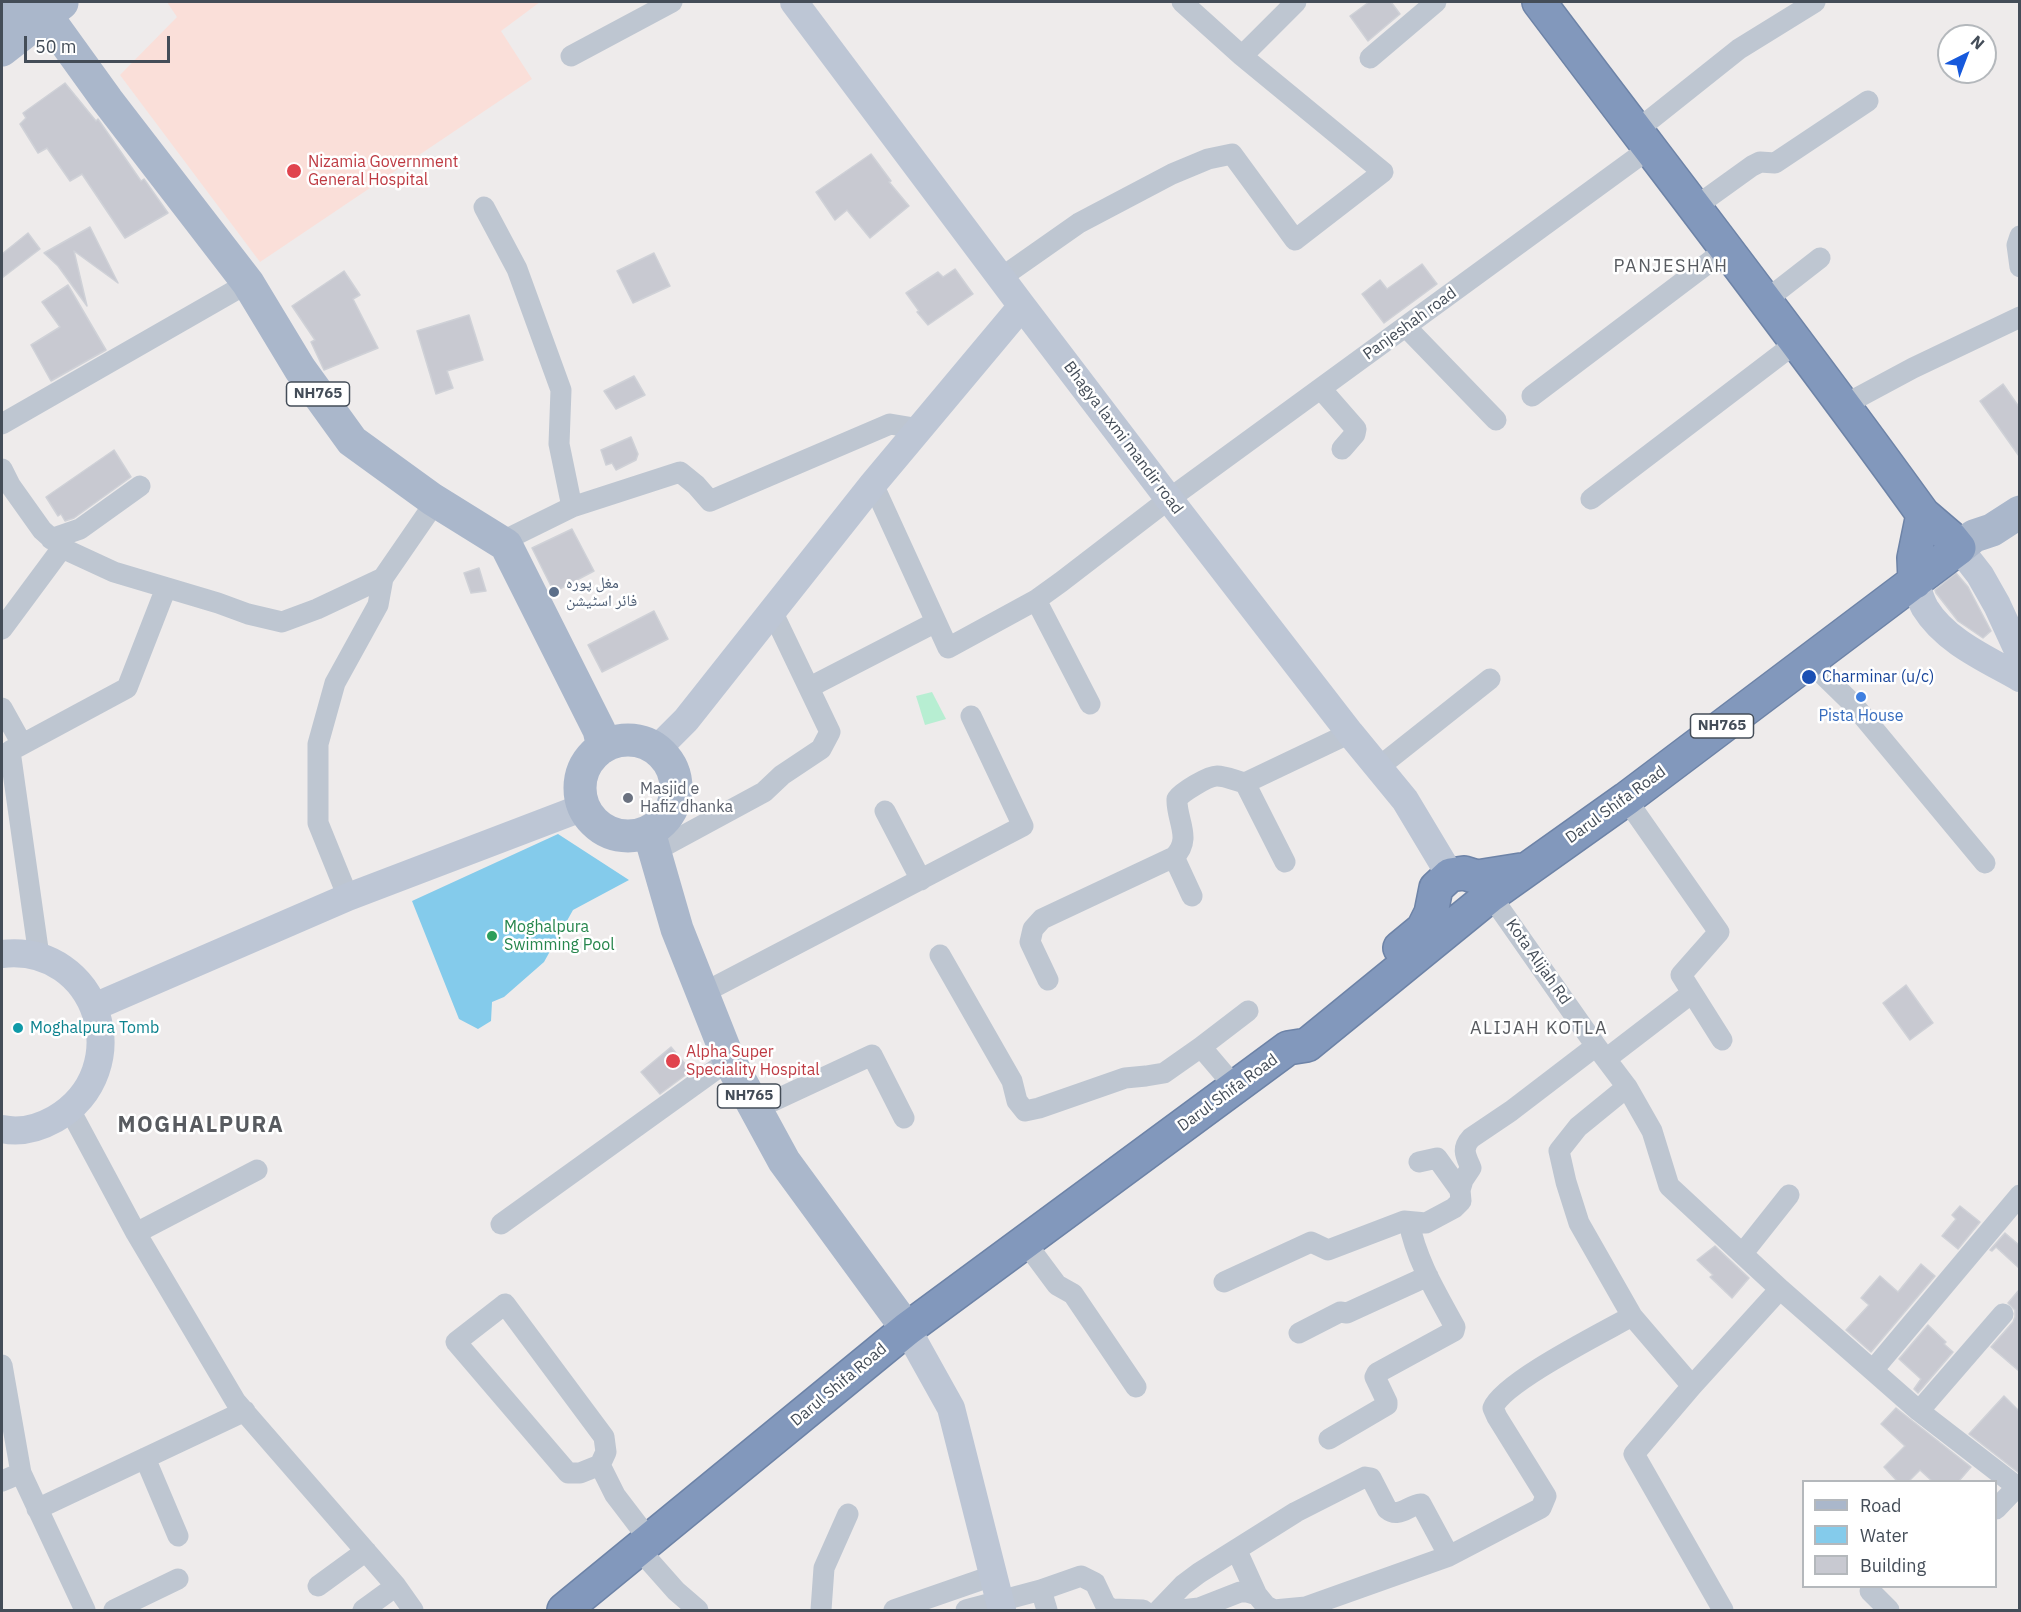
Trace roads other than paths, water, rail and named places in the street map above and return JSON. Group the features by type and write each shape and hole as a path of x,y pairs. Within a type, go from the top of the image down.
{"highway":[{"path":"1543,3 1643,140 1728,248 1923,514 1951,538 1966,542"},
{"path":"1915,582 1914,558 1923,514"},
{"name":"Darul Shifa Road","path":"564,1611 640,1543 907,1329 1288,1048 1307,1045 1472,882 1528,869 1626,799 1966,542"},
{"name":"NH765","path":"1288,1048 1299,1030 1423,929 1431,913 1436,888 1472,882"}],"main road":[{"path":"2,16 40,5"},
{"path":"2,50 40,5"},
{"name":"NH765","path":"40,5 106,100 248,283 300,369 352,441 436,501 503,542"},
{"path":"1966,542 1984,519 2019,495"},
{"name":"Darul Shifa Road","path":"1966,542 1992,530 2019,512"},
{"path":"503,542 599,730 603,747"},
{"path":"621,741 639,741 657,749 669,763 676,781 676,800 652,841 636,836 617,835 600,828 584,807 581,796 581,777 589,760 603,747 621,741"},
{"name":"NH765","path":"652,841 678,929 729,1060 784,1161 907,1329"}],"street":[{"path":"571,56 672,2"},
{"name":"Bhagya laxmi mandir road","path":"794,2 1022,306 1350,734 1472,882"},
{"path":"1002,277 1079,223 1173,174 1208,159 1232,154 1295,240 1383,172 1242,56 1182,2"},
{"path":"1242,56 1296,2"},
{"path":"1370,58 1436,2"},
{"name":"Panjeshah road","path":"936,622 948,648 1036,600 1169,499 1406,327 1643,140 1739,49 1815,2"},
{"path":"1695,207 1752,166 1760,162 1775,163 1868,101"},
{"path":"484,207 517,269 561,390 559,444 572,507"},
{"path":"2019,236 2017,245 2019,267"},
{"path":"1532,396 1728,248"},
{"path":"1766,300 1820,258"},
{"path":"2,424 248,283"},
{"path":"657,749 686,720 873,484 1022,306"},
{"path":"1844,405 1913,368 2019,317"},
{"path":"1406,327 1496,420"},
{"path":"1591,499 1797,342"},
{"path":"1321,389 1356,429 1355,434 1342,449"},
{"path":"503,542 572,507 680,472 710,501 890,424 920,429"},
{"path":"2,469 10,485 42,530 57,543 114,572 248,614 282,622 317,609 383,578"},
{"path":"810,687 936,622 873,484"},
{"path":"2,629 57,543 140,486"},
{"path":"348,897 318,823 318,744 334,683 378,605 383,578 436,501"},
{"path":"1966,542 2019,655"},
{"path":"1915,582 1925,607 1939,627 1957,642 2019,678"},
{"path":"39,956 10,751 14,742 126,688 166,588"},
{"path":"1036,600 1090,704"},
{"path":"652,841 764,792 782,775 821,749 830,732 772,611"},
{"path":"1809,661 1852,704 1985,863"},
{"path":"1379,767 1490,679"},
{"path":"2,708 14,742"},
{"path":"703,993 1023,826 971,716"},
{"path":"1048,980 1030,942 1033,929 1042,919 1174,857 1184,844 1177,805 1177,799 1181,794 1213,776 1245,783 1350,734"},
{"path":"1245,783 1286,862"},
{"path":"1626,799 1719,932 1681,975 1722,1040"},
{"path":"94,1007 348,897 584,807"},
{"path":"885,811 921,880"},
{"path":"1174,857 1192,896"},
{"name":"Kota Alijah Rd","path":"1472,882 1627,1087 1653,1131 1669,1186 1780,1289 1919,1411 2018,1488"},
{"path":"2,954 14,952 39,956 62,968 81,985 94,1007 101,1035 99,1063 88,1089 70,1110 43,1126 12,1131 2,1130"},
{"path":"940,955 1012,1081 1017,1101 1025,1111 1125,1078 1164,1072 1248,1011"},
{"path":"1224,1282 1311,1242 1328,1250 1404,1221 1426,1223 1454,1208 1461,1201 1462,1180 1471,1168 1464,1150 1470,1138 1692,993"},
{"path":"1201,1047 1235,1087"},
{"path":"756,1109 872,1054 904,1118"},
{"path":"501,1224 729,1060"},
{"path":"1627,1087 1578,1127 1559,1151 1579,1223 1632,1316 1692,1386"},
{"path":"70,1110 136,1233 236,1402 396,1586 413,1611"},
{"path":"1419,1162 1437,1158 1460,1190"},
{"path":"136,1233 257,1170"},
{"path":"1743,1253 1789,1195"},
{"path":"1873,1370 2019,1195"},
{"path":"1329,1439 1387,1405 1375,1377 1377,1373 1454,1331 1455,1328 1413,1241 1409,1222"},
{"path":"1025,1242 1057,1285 1073,1294 1136,1387"},
{"path":"1299,1334 1340,1312 1347,1313 1428,1276"},
{"path":"1723,1611 1634,1454 1780,1289"},
{"path":"505,1304 604,1437 606,1452 600,1465 580,1473 568,1473 456,1342 505,1304"},
{"path":"1919,1411 2003,1314"},
{"path":"1237,1551 1257,1595 1266,1606 1274,1610 1306,1607 1449,1556 1541,1508 1546,1497 1497,1417 1493,1408 1496,1401 1539,1370 1632,1316"},
{"path":"907,1329 951,1408 997,1596"},
{"path":"2,1365 11,1477 37,1509 85,1611"},
{"path":"37,1509 245,1412"},
{"path":"145,1458 178,1536"},
{"path":"600,1465 640,1543 676,1591 698,1611"},
{"path":"1159,1611 1183,1585 1199,1573 1296,1512 1365,1477 1369,1477 1391,1513 1398,1514 1414,1505 1421,1504 1449,1556"},
{"path":"1997,1507 2018,1488"},
{"path":"821,1611 824,1568 849,1514"},
{"path":"318,1586 366,1551"},
{"path":"894,1611 1041,1590 1081,1576 1095,1583 1105,1604 1112,1609 1143,1611"},
{"path":"114,1611 178,1580"},
{"path":"363,1611 396,1586"},
{"path":"1041,1590 1047,1611"},
{"path":"1870,1591 1889,1611"},
{"path":"1181,1611 1199,1608 1240,1592 1257,1595"},
{"path":"966,1611 997,1596"}],"water":[{"name":"Moghalpura Swimming Pool","path":"558,834 629,880 573,910 544,962 504,997 492,1002 491,1021 478,1029 459,1019 412,901"}],"place":[{"name":"Nizamia Government General Hospital","path":"294,171"},
{"name":"مغل پورہ فائر اسٹیشن","path":"554,592"},
{"name":"Charminar (u/c)","path":"1809,677"},
{"name":"Pista House","path":"1861,697"},
{"name":"Masjid e Hafiz dhanka","path":"628,798"},
{"name":"Moghalpura Swimming Pool","path":"492,936"},
{"name":"Moghalpura Tomb","path":"18,1028"},
{"name":"Alpha Super Speciality Hospital","path":"673,1061"}],"district":[{"name":"PANJESHAH","path":"1671,267"},
{"name":"ALIJAH KOTLA","path":"1539,1029"},
{"name":"MOGHALPURA","path":"201,1126"}]}
